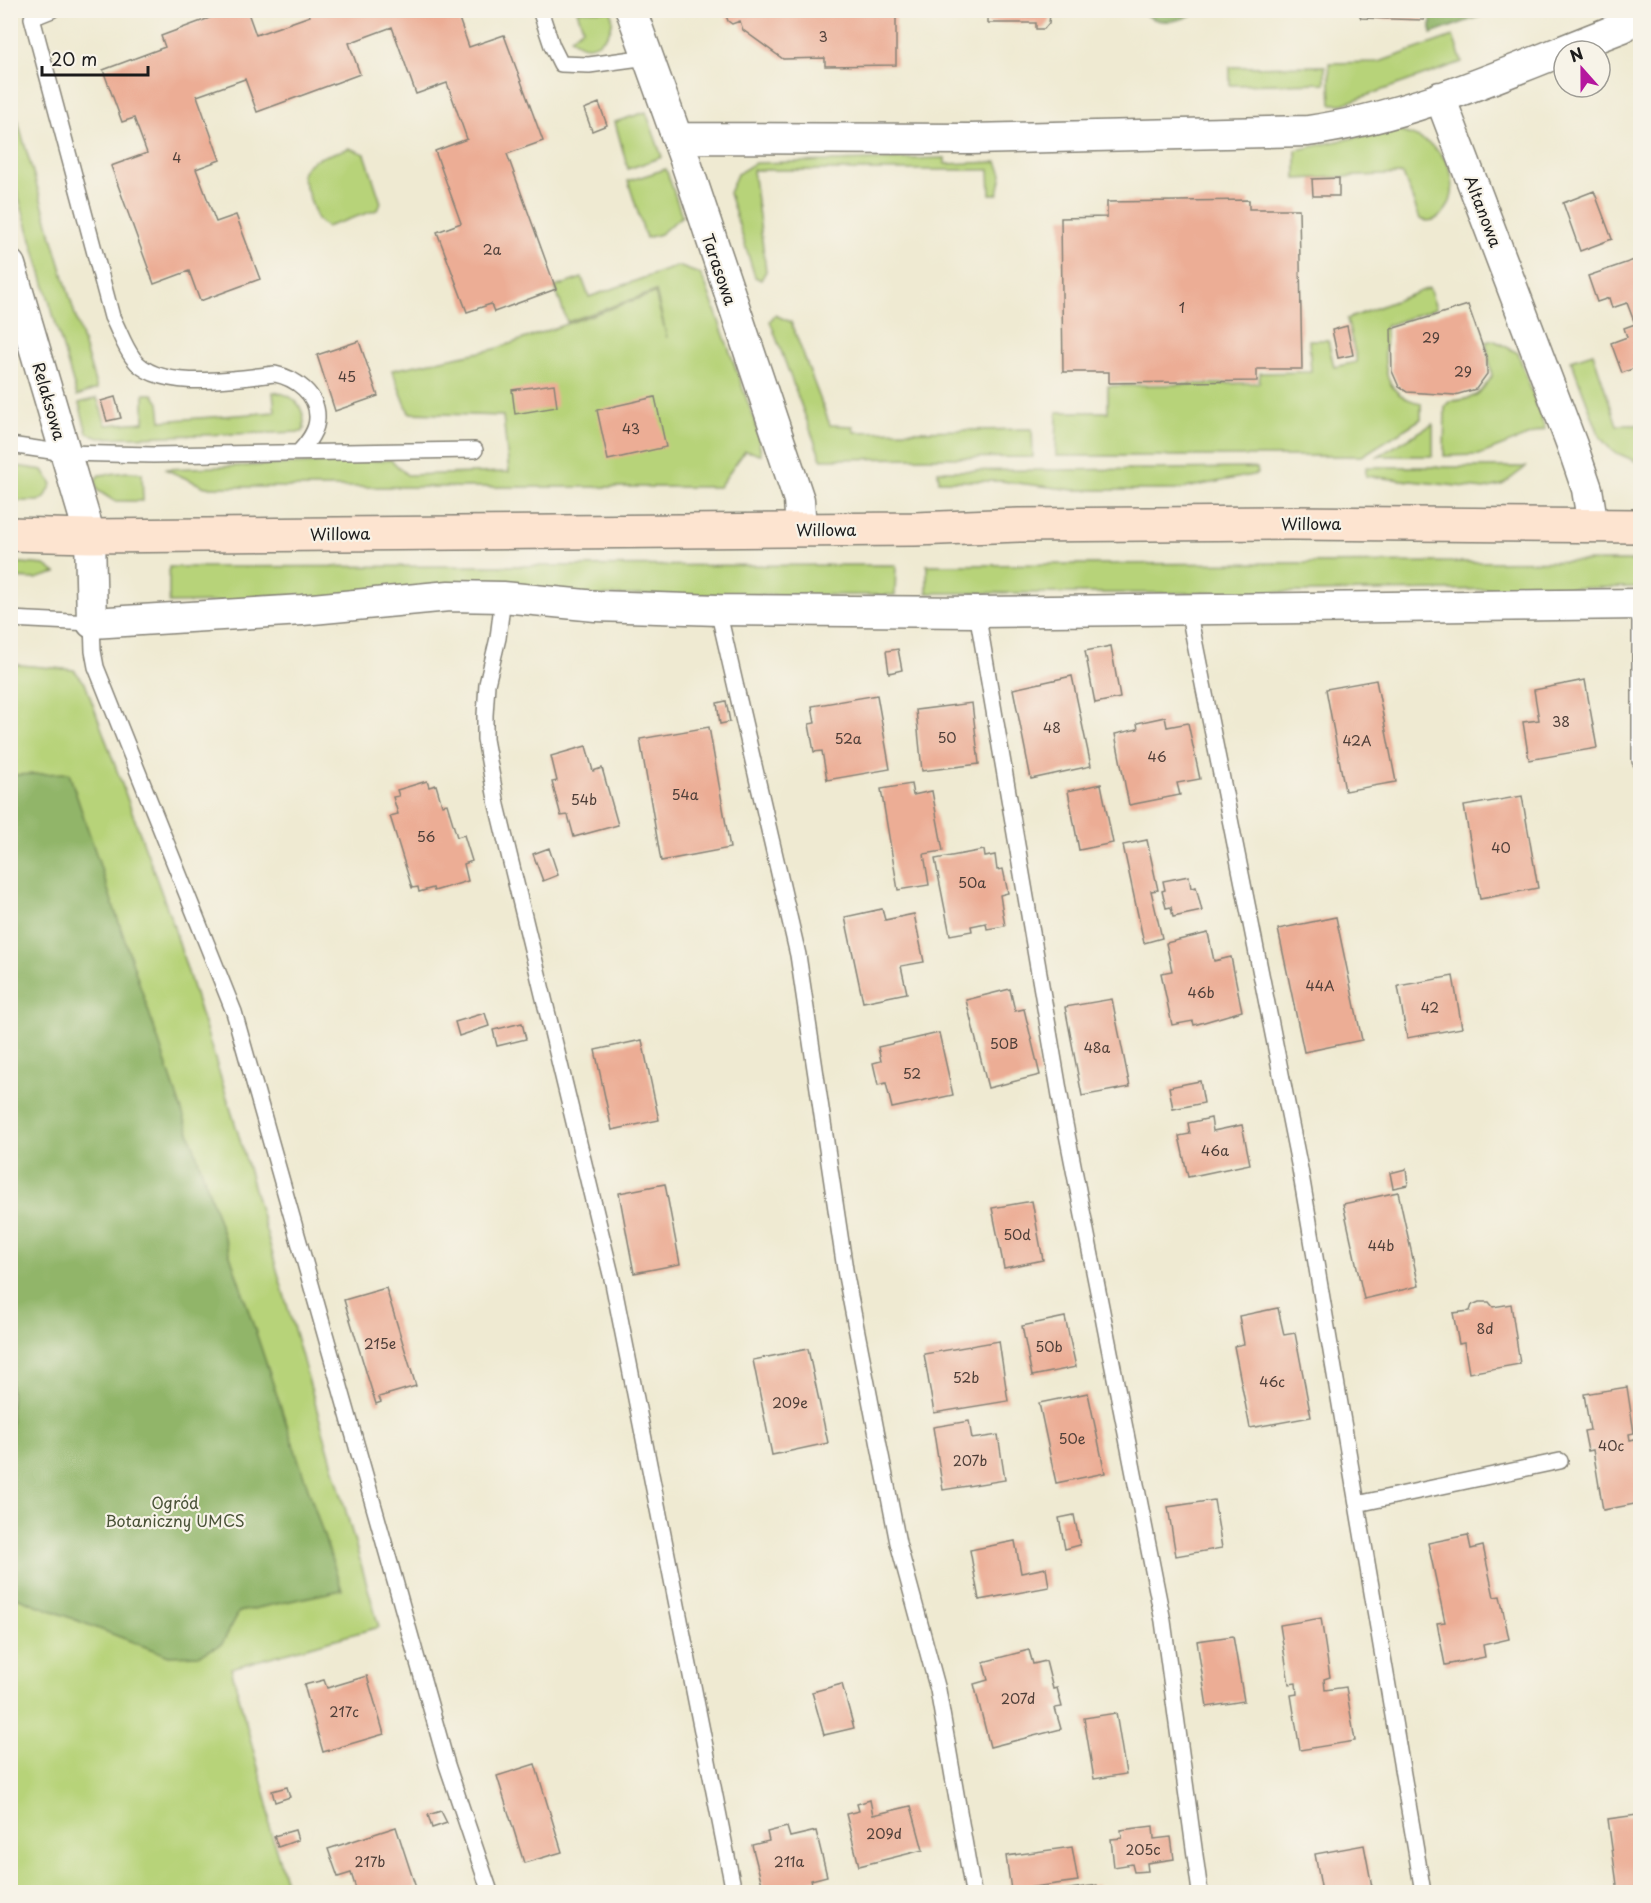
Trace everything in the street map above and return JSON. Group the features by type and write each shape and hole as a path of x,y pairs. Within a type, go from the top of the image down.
{"street":[{"name":"Tarasowa","path":"630,10 676,138 799,501 801,530"},
{"path":"676,138 971,139 1308,131 1353,125 1440,97 1628,19"},
{"name":"Altanowa","path":"1440,97 1572,446 1587,489 1593,526"},
{"name":"Relaksowa","path":"10,265 90,537 92,623"},
{"name":"Willowa","path":"10,534 90,537 1279,523 1641,526"},
{"path":"92,623 302,610 448,596 503,597 596,606 718,610 977,612 1639,604"}],"lane":[{"path":"52,10 31,14 112,317 133,360 148,371 178,381 275,374 289,377 309,395 317,418 313,434 300,451"},
{"path":"540,10 552,46 561,64 589,65 647,57"},
{"path":"10,445 65,453 153,455 475,450"},
{"path":"503,597 498,638 487,684 485,739 497,806 613,1283 734,1893"},
{"path":"1639,604 1641,761"},
{"path":"1188,609 1300,1169 1423,1893"},
{"path":"718,610 798,955 846,1276 898,1543 938,1690 973,1893"},
{"path":"977,612 1064,1119 1163,1621 1200,1893"},
{"path":"10,619 92,623 96,667 234,1012 447,1765 490,1893"},
{"path":"1357,1504 1560,1461"}],"green space":[{"path":"1431,10 1495,11 1431,34"},
{"path":"577,11 611,11 611,28 601,41 586,46 571,38 583,28"},
{"path":"1141,11 1198,11 1177,20 1161,21"},
{"path":"1453,36 1462,62 1343,104 1331,104 1329,63 1379,62"},
{"path":"1325,66 1325,83 1230,85 1230,67"},
{"path":"10,95 97,389 77,396 11,171"},
{"path":"646,112 662,157 628,169 615,122"},
{"path":"1390,130 1419,138 1438,152 1449,168 1453,185 1450,201 1443,213 1433,220 1420,219 1403,174 1296,179 1296,150"},
{"path":"349,148 365,154 381,203 377,210 326,227 317,219 302,176 308,165 314,161"},
{"path":"945,158 945,164 997,162 1002,174 998,194 990,194 989,170 753,170 766,271 761,280 755,277 729,193 737,174 755,163"},
{"path":"666,169 682,216 660,234 646,238 628,181"},
{"path":"678,266 700,274 706,285 756,425 761,454 745,451 719,487 205,487 165,469 391,460 407,475 509,472 503,416 409,413 392,370 495,349 655,293 667,338 656,291 567,322 555,287 582,278 589,297"},
{"path":"1429,288 1436,308 1386,326 1387,374 1397,392 1407,399 1421,403 1421,419 1362,456 1056,456 1057,412 1108,412 1108,386 1259,383 1260,373 1311,372 1309,340 1328,340 1334,367 1357,362 1347,319"},
{"path":"775,315 791,322 830,425 853,426 854,432 1032,429 1033,457 821,459 770,321"},
{"path":"1493,340 1518,353 1545,429 1479,455 1444,456 1445,406 1450,401 1476,395 1488,382 1492,376 1486,342"},
{"path":"1593,353 1617,425 1640,425 1640,463 1612,451 1600,437 1571,360"},
{"path":"273,392 288,396 298,403 304,421 302,432 99,438 87,433 79,403 97,398 106,425 144,422 144,394 153,394 159,403 161,421 275,412"},
{"path":"1433,424 1433,456 1378,456"},
{"path":"10,465 43,470 52,484 45,498 38,501 11,501"},
{"path":"1366,467 1526,467 1502,485 1484,489 1366,476"},
{"path":"1257,468 1258,474 1175,490 1074,490 1001,481 939,481 938,471"},
{"path":"142,473 143,501 114,501 97,490 95,480 99,475"},
{"path":"1640,561 1640,587 1233,593 927,593 927,565"},
{"path":"11,562 45,565 56,573 35,579 11,578"},
{"path":"896,565 895,595 633,595 169,603 169,567"},
{"name":"Ogród Botaniczny UMCS","path":"10,664 74,670 85,683 173,924 238,1133 379,1627 231,1668 268,1804 270,1830 289,1892 11,1892"},
{"name":"Ogród Botaniczny UMCS","path":"69,773 342,1590 239,1612 222,1644 200,1655 169,1656 11,1595 11,775"}],"building":[{"path":"231,10 247,10 256,35 310,16 308,10 456,10 469,47 504,35 543,141 507,154 556,289 494,312 491,304 467,312 437,232 461,223 435,151 467,139 447,83 416,94 392,27 349,43 360,74 257,112 245,79 197,96 220,160 196,169 216,222 236,215 260,279 200,301 189,271 154,284 111,166 147,153 134,118 122,122 103,70 165,47 161,36"},
{"path":"724,10 896,10 896,65 825,66 825,58 783,59 743,30 740,21 732,24 728,21"},
{"path":"988,10 1044,10 1043,14 1050,14 1049,23 1044,29 1036,29 1036,23 988,23"},
{"path":"1357,10 1425,10 1424,20 1361,18"},
{"path":"599,103 607,125 592,131 584,109"},
{"path":"1339,178 1339,196 1313,196 1312,179"},
{"path":"1594,191 1612,239 1580,251 1563,203"},
{"path":"1249,200 1249,209 1299,209 1302,369 1257,369 1257,381 1109,383 1109,372 1063,372 1061,218 1107,217 1107,202"},
{"path":"1640,258 1640,366 1622,373 1611,343 1627,337 1624,328 1635,324 1627,303 1612,308 1609,298 1597,302 1588,276"},
{"path":"1468,305 1487,359 1487,374 1476,389 1455,395 1407,392 1399,387 1392,371 1391,329"},
{"path":"1347,326 1353,355 1338,358 1332,330"},
{"path":"359,341 378,396 335,411 317,355"},
{"path":"554,384 557,407 515,414 512,390"},
{"path":"115,397 121,418 107,421 101,401"},
{"path":"655,397 666,447 608,460 597,410"},
{"path":"1111,646 1120,698 1095,703 1085,651"},
{"path":"898,649 902,670 889,673 886,651"},
{"path":"1072,676 1091,766 1031,779 1013,689"},
{"path":"1376,680 1396,782 1345,791 1326,689"},
{"path":"1585,680 1597,748 1529,760 1523,722 1539,720 1534,690"},
{"path":"877,695 890,769 827,780 822,751 814,752 809,724 815,723 812,706"},
{"path":"726,701 730,722 720,724 717,703"},
{"path":"972,703 979,764 922,771 916,710"},
{"path":"1165,717 1167,727 1188,723 1200,779 1177,783 1180,795 1129,805 1115,734 1138,729 1137,723"},
{"path":"709,727 730,848 661,861 640,739"},
{"path":"586,746 593,771 602,768 618,825 574,837 568,815 561,816 552,782 557,781 551,756"},
{"path":"427,781 429,787 436,785 442,805 447,804 457,837 464,835 472,861 464,864 468,881 434,891 433,888 419,892 418,887 412,888 390,816 398,814 393,797 399,796 397,790"},
{"path":"911,784 913,795 932,791 943,851 924,854 929,885 898,890 881,789"},
{"path":"1101,784 1113,843 1079,850 1068,791"},
{"path":"1522,796 1538,888 1480,899 1464,806"},
{"path":"1147,840 1158,890 1151,891 1162,938 1144,943 1123,845"},
{"path":"549,848 558,875 543,881 533,854"},
{"path":"984,850 985,857 995,855 997,870 1003,869 1008,893 1000,895 1005,926 987,929 986,923 971,926 972,931 950,935 935,859"},
{"path":"1189,876 1191,888 1196,887 1202,911 1173,917 1171,907 1166,908 1162,891 1165,890 1163,881"},
{"path":"882,909 885,920 914,914 924,962 901,966 907,993 863,1002 845,917"},
{"path":"1336,917 1362,1040 1304,1052 1278,929"},
{"path":"1208,933 1214,961 1231,957 1242,1011 1194,1025 1193,1021 1172,1025 1161,973 1172,971 1166,943"},
{"path":"1453,976 1462,1028 1407,1038 1398,986"},
{"path":"1010,989 1015,1011 1024,1009 1040,1075 988,1088 966,1000"},
{"path":"1112,999 1130,1087 1082,1096 1065,1007"},
{"path":"485,1013 489,1026 459,1036 455,1022"},
{"path":"522,1023 526,1039 497,1046 493,1030"},
{"path":"939,1033 953,1095 892,1108 886,1083 878,1085 873,1063 881,1061 878,1047"},
{"path":"642,1040 659,1120 612,1130 595,1050"},
{"path":"1200,1081 1204,1103 1173,1109 1169,1087"},
{"path":"1211,1118 1213,1131 1242,1125 1250,1164 1188,1177 1179,1136 1190,1134 1188,1123"},
{"path":"1406,1169 1408,1185 1393,1188 1390,1173"},
{"path":"665,1184 680,1264 634,1273 619,1193"},
{"path":"1398,1192 1419,1286 1364,1299 1343,1204"},
{"path":"1032,1201 1043,1260 1004,1268 992,1208"},
{"path":"386,1288 416,1386 379,1397 381,1402 376,1404 344,1300"},
{"path":"1489,1302 1493,1307 1511,1304 1520,1364 1469,1373 1464,1343 1459,1344 1453,1313 1470,1311 1472,1305"},
{"path":"1278,1308 1284,1335 1295,1333 1311,1417 1250,1428 1234,1346 1244,1344 1239,1316"},
{"path":"1065,1317 1076,1367 1032,1376 1022,1326"},
{"path":"999,1341 1008,1401 934,1413 924,1354"},
{"path":"808,1349 828,1443 772,1455 753,1360"},
{"path":"1627,1387 1634,1433 1629,1434 1630,1440 1635,1439 1640,1471 1640,1476 1636,1477 1640,1503 1603,1510 1593,1450 1588,1451 1584,1431 1590,1430 1584,1394"},
{"path":"1088,1393 1105,1473 1056,1483 1039,1403"},
{"path":"969,1421 972,1439 998,1435 1005,1480 943,1490 933,1427"},
{"path":"1214,1500 1222,1548 1176,1556 1168,1507"},
{"path":"1074,1515 1080,1545 1065,1549 1059,1518"},
{"path":"1468,1535 1471,1549 1483,1546 1494,1597 1500,1596 1509,1639 1483,1645 1485,1657 1445,1665 1437,1623 1445,1622 1428,1543"},
{"path":"1015,1541 1021,1573 1046,1568 1049,1587 979,1600 970,1550"},
{"path":"1321,1618 1330,1677 1324,1679 1325,1690 1346,1687 1355,1741 1300,1750 1291,1695 1297,1694 1296,1683 1289,1684 1280,1625"},
{"path":"1233,1636 1244,1701 1207,1707 1197,1641"},
{"path":"1029,1650 1033,1664 1046,1661 1053,1689 1057,1688 1062,1707 1055,1708 1061,1729 990,1747 974,1684 988,1680 983,1662"},
{"path":"367,1676 384,1734 323,1752 304,1685 324,1680 327,1688"},
{"path":"842,1684 854,1728 824,1735 812,1692"},
{"path":"1116,1713 1126,1774 1094,1779 1084,1718"},
{"path":"535,1764 562,1852 524,1863 497,1776"},
{"path":"287,1787 290,1797 275,1802 272,1791"},
{"path":"870,1800 873,1815 911,1806 923,1850 859,1866 846,1814 859,1811 857,1804"},
{"path":"441,1811 447,1823 432,1828 428,1815"},
{"path":"1637,1815 1640,1892 1618,1892 1608,1819"},
{"path":"1153,1826 1154,1839 1171,1837 1174,1859 1147,1863 1148,1871 1134,1872 1132,1864 1114,1867 1111,1839 1122,1838 1121,1830"},
{"path":"396,1827 416,1888 402,1892 357,1892 351,1873 338,1877 328,1849"},
{"path":"787,1827 790,1837 816,1831 827,1876 811,1880 813,1889 789,1892 788,1886 764,1892 752,1845 769,1841 767,1832"},
{"path":"295,1830 298,1840 278,1847 274,1836"},
{"path":"1364,1845 1373,1892 1322,1892 1315,1854"},
{"path":"1072,1847 1078,1881 1011,1890 1006,1856"},
{"path":"1097,1885 1099,1892 1063,1892 1063,1890"}]}
